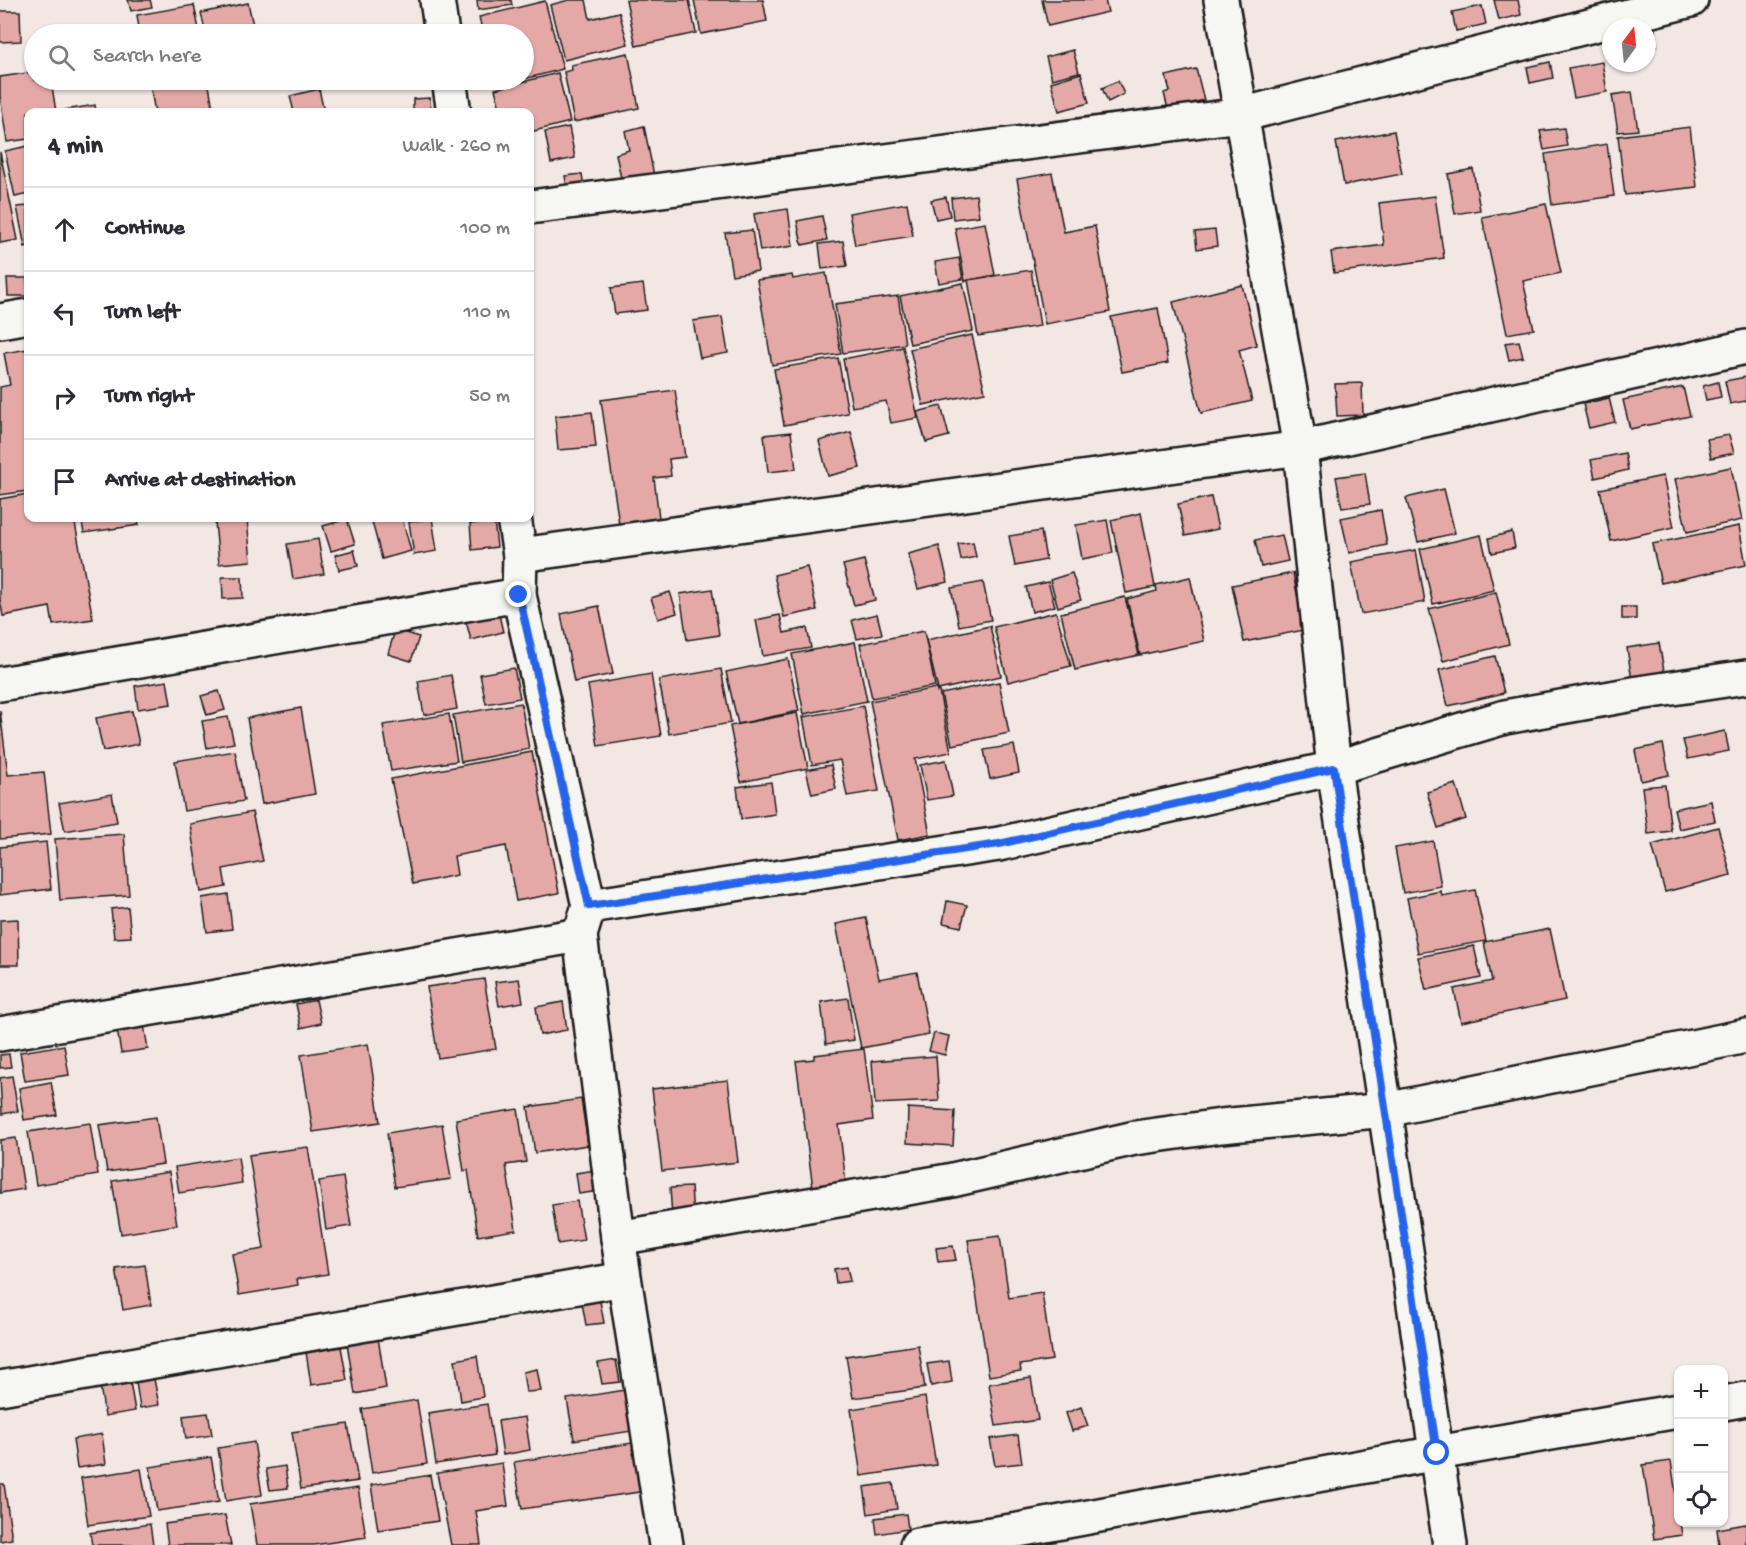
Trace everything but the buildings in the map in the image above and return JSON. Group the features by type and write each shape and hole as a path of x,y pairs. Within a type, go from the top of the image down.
{"street":[{"path":"437,0 441,24"},
{"path":"1221,0 1300,448 1334,768 1450,1545"},
{"path":"534,206 1241,115 1691,0"},
{"path":"451,90 453,108"},
{"path":"0,321 24,317"},
{"path":"520,555 1300,448 1746,347"},
{"path":"515,522 520,555 519,595 585,921 618,1238 666,1545"},
{"path":"0,684 519,595"},
{"path":"0,1034 999,844 1334,768 1505,717 1746,676"},
{"path":"618,1238 948,1181 1135,1138 1221,1126 1386,1110 1746,1036"},
{"path":"0,1388 624,1279"},
{"path":"1728,1402 1746,1399"},
{"path":"917,1545 1018,1530 1674,1412"}],"route":[{"path":"519,595 589,906 999,844 1334,768 1437,1453"}]}
